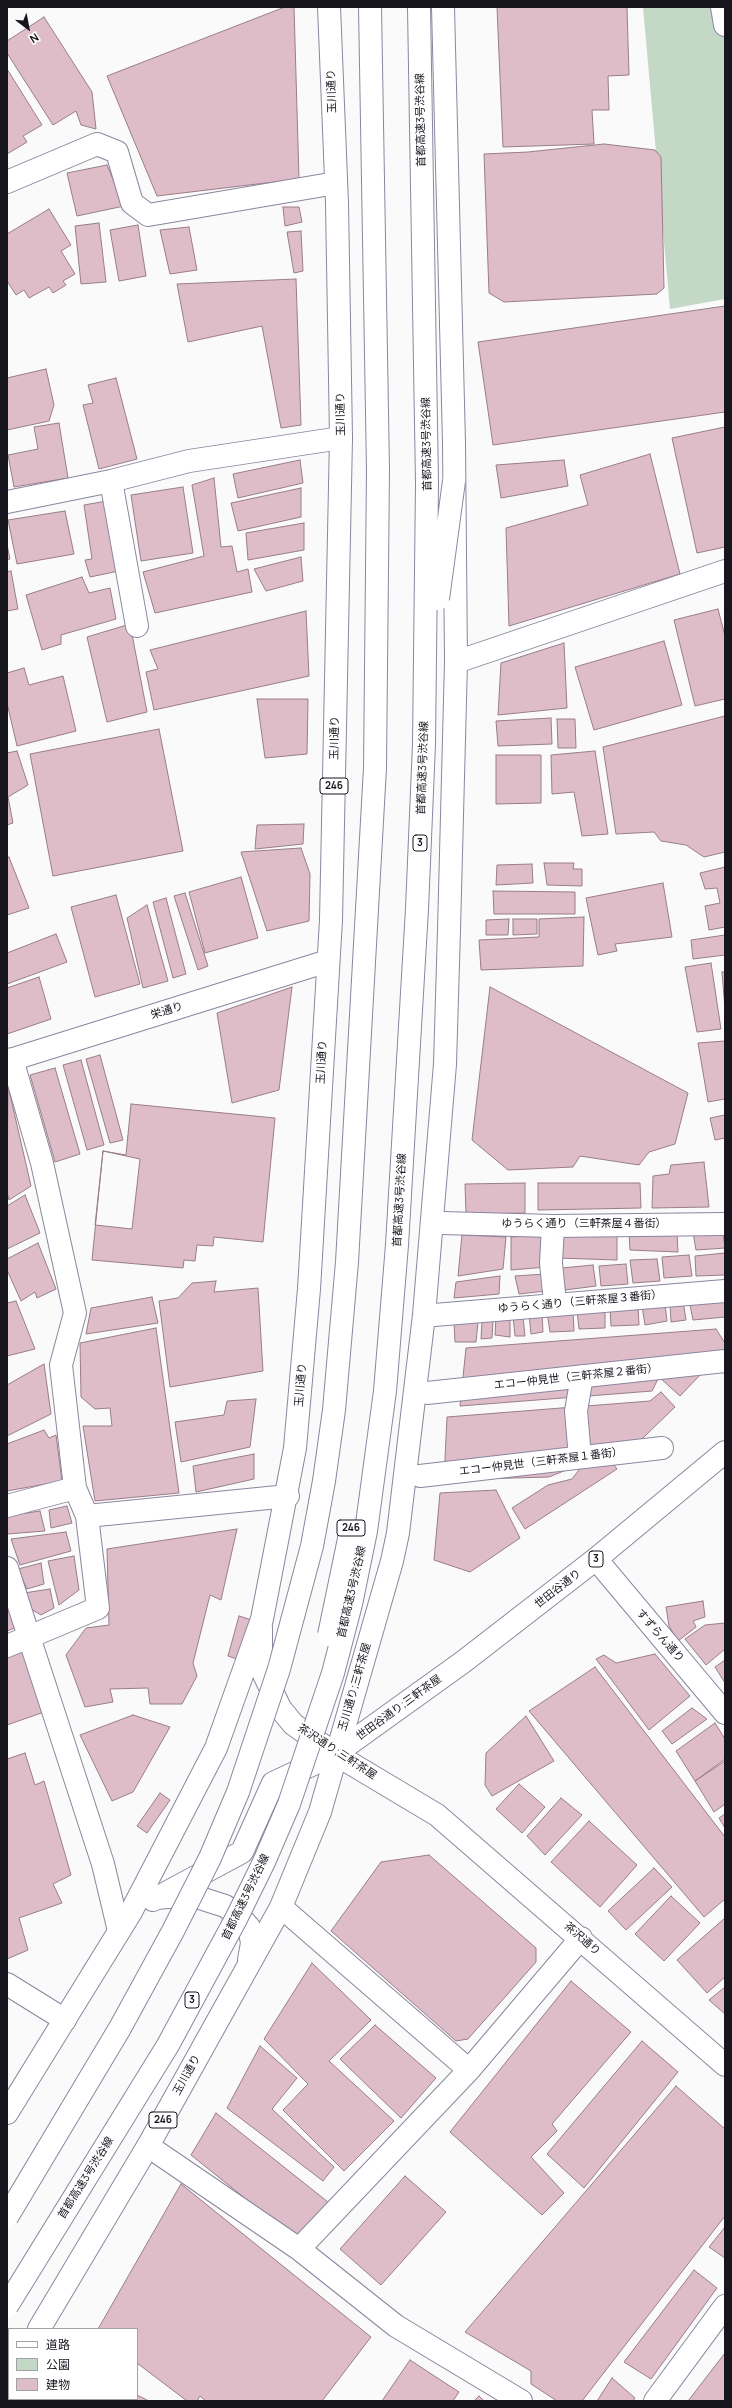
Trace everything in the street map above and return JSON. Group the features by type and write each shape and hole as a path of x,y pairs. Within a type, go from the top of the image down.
{"main road":[{"name":"玉川通り","path":"262,1618 288,1496 295,1448 309,1289 331,920 341,438 336,183 329,7"},
{"path":"7,2216 120,2028 174,1931 213,1852 238,1792 279,1669 312,1546 324,1481 334,1410 347,1262 375,768 378,478 370,7"},
{"name":"首都高速3号渋谷線","path":"7,2305 168,2045 236,1919 264,1862 289,1804 333,1673 351,1604 366,1530 385,1391 397,1245 417,916 424,744 428,483 419,7"},
{"name":"246","path":"443,7 454,481 456,662"},
{"path":"722,7 725,25"},
{"path":"7,182 97,144 117,152 132,203 148,216 336,183"},
{"path":"7,502 111,481 189,461 341,438"},
{"path":"111,481 137,626"},
{"name":"246","path":"7,2305 85,2157 161,2036 229,1916 278,1803 322,1666 364,1457 375,1364 414,726 440,590 454,481"},
{"path":"456,662 725,571"},
{"name":"玉川通り;三軒茶屋","path":"320,1812 335,1754 392,1561 416,1388 444,1064 456,662"},
{"name":"栄通り","path":"9,1060 328,961"},
{"path":"7,1646 98,1608 87,1516 75,1488 61,1365 75,1313 42,1163 9,1060"},
{"name":"ゆうらく通り（三軒茶屋４番街）","path":"442,1223 552,1226 725,1224"},
{"path":"552,1226 551,1264 555,1303"},
{"name":"ゆうらく通り（三軒茶屋３番街）","path":"434,1315 555,1303 725,1291"},
{"name":"エコー仲見世（三軒茶屋２番街）","path":"427,1393 725,1361"},
{"path":"580,1457 576,1411 582,1376"},
{"name":"エコー仲見世（三軒茶屋１番街）","path":"420,1476 662,1448"},
{"name":"世田谷通り","path":"463,1662 596,1559 725,1452"},
{"path":"7,1506 75,1488"},
{"path":"87,1516 288,1496"},
{"name":"すずらん通り","path":"596,1559 725,1713"},
{"path":"7,1568 103,1864 119,1931"},
{"name":"246","path":"7,2113 131,1912 216,1748 262,1618"},
{"name":"茶沢通り;三軒茶屋","path":"262,1618 261,1668 280,1708 293,1724 335,1754 437,1815"},
{"name":"世田谷通り;三軒茶屋","path":"335,1754 463,1662"},
{"name":"3","path":"131,1912 242,1852 273,1783 335,1754"},
{"name":"玉川通り","path":"39,2328 148,2146 281,1907 320,1812"},
{"name":"茶沢通り","path":"437,1815 725,2065"},
{"path":"155,1898 183,1896 200,1898 225,1906 240,1917 249,1927 252,1943 248,1966"},
{"path":"281,1907 469,2070"},
{"path":"299,2249 469,2070 580,1938"},
{"path":"7,1984 65,2020"},
{"path":"148,2146 299,2249 396,2326 518,2400"},
{"path":"654,2401 725,2306"}],"green space":[{"path":"643,7 722,7 725,32 725,299 670,309"}],"building":[{"path":"285,7 294,7 299,179 157,196 107,76"},
{"path":"497,7 627,7 629,75 608,76 609,110 592,110 594,144 503,147"},
{"path":"44,17 92,92 96,129 81,125 76,111 53,125 7,53 7,41"},
{"path":"7,69 42,125 23,136 27,142 7,154"},
{"path":"604,144 655,150 661,157 664,288 657,294 504,302 489,293 484,154 528,152"},
{"path":"107,165 124,206 77,216 67,173"},
{"path":"283,207 299,207 302,222 285,226"},
{"path":"49,209 71,245 61,251 75,274 63,281 66,285 53,293 49,287 29,298 24,290 16,295 7,281 7,234"},
{"path":"99,223 106,282 81,284 75,226"},
{"path":"138,225 146,276 119,281 110,230"},
{"path":"189,227 197,270 170,274 160,230"},
{"path":"301,231 303,271 294,273 287,232"},
{"path":"296,279 301,425 281,428 262,326 188,342 177,284"},
{"path":"725,306 725,412 493,445 478,342"},
{"path":"46,369 54,405 49,421 7,430 7,378"},
{"path":"116,378 137,459 99,469 83,405 93,403 88,385"},
{"path":"59,423 68,478 14,487 8,455 38,449 34,427"},
{"path":"725,427 725,547 697,553 672,438"},
{"path":"650,454 680,574 509,626 506,528 588,505 580,475"},
{"path":"300,460 303,483 238,498 233,474"},
{"path":"564,460 568,486 501,498 496,465"},
{"path":"214,478 221,547 232,546 237,572 248,569 252,592 155,613 143,572 204,556 192,485"},
{"path":"183,487 193,553 141,561 131,495"},
{"path":"301,488 301,517 238,531 231,503"},
{"path":"107,501 119,571 90,577 85,560 92,559 84,505"},
{"path":"65,511 74,554 17,564 8,520"},
{"path":"304,523 304,550 248,560 246,533"},
{"path":"7,545 10,559 7,560"},
{"path":"301,557 303,581 266,591 254,569"},
{"path":"11,571 18,609 7,611 7,572"},
{"path":"82,577 89,593 110,588 116,619 61,635 61,644 42,650 26,595"},
{"path":"718,609 725,636 725,699 695,706 674,620"},
{"path":"306,611 309,676 154,710 146,672 158,669 150,650"},
{"path":"130,624 147,712 107,722 87,637"},
{"path":"664,641 682,705 594,730 575,667"},
{"path":"564,643 567,708 498,715 501,663"},
{"path":"24,668 29,685 63,676 76,731 17,746 7,703 7,673"},
{"path":"257,699 308,699 307,754 265,758"},
{"path":"725,716 725,852 704,857 686,845 661,841 654,832 616,834 603,747"},
{"path":"551,718 552,744 498,746 496,721"},
{"path":"557,719 575,719 576,748 558,748"},
{"path":"159,729 183,851 53,876 30,754"},
{"path":"17,751 28,785 8,797 13,823 7,825 7,753"},
{"path":"595,751 608,834 582,836 574,792 552,794 551,755"},
{"path":"496,755 541,755 541,803 496,804"},
{"path":"304,824 303,844 255,849 257,825"},
{"path":"301,848 310,874 309,921 267,931 241,852"},
{"path":"9,857 29,908 7,915 7,858"},
{"path":"544,863 574,863 573,869 582,869 582,886 547,885"},
{"path":"532,864 533,883 496,885 497,865"},
{"path":"725,867 725,927 709,930 705,906 720,903 717,888 705,889 700,873"},
{"path":"241,877 258,938 205,953 189,892"},
{"path":"663,883 672,937 615,944 617,951 598,955 586,898"},
{"path":"493,891 575,892 575,914 494,914"},
{"path":"185,893 208,966 198,970 174,896"},
{"path":"116,895 140,984 95,997 71,907"},
{"path":"166,898 186,974 173,978 153,902"},
{"path":"147,905 168,981 143,988 127,918"},
{"path":"584,917 583,966 481,970 479,940 539,937 539,919"},
{"path":"509,919 508,935 486,935 486,920"},
{"path":"513,919 537,919 537,934 513,935"},
{"path":"56,934 67,962 7,984 7,953"},
{"path":"725,935 725,955 693,959 691,940"},
{"path":"711,963 721,1029 697,1032 685,967"},
{"path":"722,972 725,972 725,1009"},
{"path":"39,977 51,1019 7,1034 7,988"},
{"path":"292,987 279,1090 232,1103 217,1013"},
{"path":"490,987 688,1093 675,1144 649,1152 639,1165 580,1156 573,1167 508,1170 472,1140"},
{"path":"725,1041 725,1099 708,1102 698,1043"},
{"path":"100,1055 123,1140 110,1143 86,1059"},
{"path":"81,1060 104,1145 87,1150 63,1065"},
{"path":"55,1068 80,1154 55,1162 30,1075"},
{"path":"8,1086 31,1186 9,1200 7,1192"},
{"path":"131,1104 275,1118 263,1242 214,1237 213,1246 197,1245 195,1261 184,1260 183,1268 92,1260 103,1151 126,1155"},
{"path":"725,1115 725,1138 715,1140 710,1118"},
{"path":"103,1151 140,1159 132,1229 95,1225"},
{"path":"704,1162 709,1207 652,1208 653,1176 669,1174 671,1165"},
{"path":"525,1183 525,1213 466,1214 465,1184"},
{"path":"538,1183 640,1183 641,1208 538,1210"},
{"path":"25,1195 40,1233 7,1249 7,1206"},
{"path":"693,1232 723,1232 725,1248 696,1250"},
{"path":"629,1233 677,1233 678,1252 630,1250"},
{"path":"617,1234 617,1260 557,1258 556,1235"},
{"path":"462,1235 506,1237 503,1269 458,1276"},
{"path":"543,1235 547,1267 511,1270 511,1237"},
{"path":"38,1243 56,1289 37,1298 35,1292 21,1301 7,1270 7,1259"},
{"path":"725,1253 725,1275 696,1276 695,1256"},
{"path":"689,1255 692,1276 664,1278 662,1257"},
{"path":"657,1259 660,1281 633,1283 630,1260"},
{"path":"626,1264 628,1284 601,1286 599,1266"},
{"path":"593,1265 596,1286 565,1290 562,1268"},
{"path":"545,1274 546,1291 519,1294 515,1276"},
{"path":"500,1276 499,1294 454,1298 456,1282"},
{"path":"216,1281 214,1292 258,1288 263,1371 170,1387 159,1301 178,1298 192,1283"},
{"path":"152,1297 158,1323 86,1334 91,1308"},
{"path":"725,1298 725,1317 693,1320 689,1300"},
{"path":"16,1301 35,1349 7,1356 7,1303"},
{"path":"683,1301 686,1320 671,1322 670,1303"},
{"path":"665,1304 667,1321 645,1325 642,1306"},
{"path":"610,1307 638,1307 639,1325 611,1326"},
{"path":"605,1308 605,1328 579,1329 577,1310"},
{"path":"547,1312 573,1312 574,1331 550,1332"},
{"path":"542,1313 543,1332 531,1334 529,1314"},
{"path":"513,1316 523,1317 525,1336 515,1336"},
{"path":"496,1317 510,1317 510,1337 495,1335"},
{"path":"482,1321 493,1321 492,1338 481,1339"},
{"path":"454,1322 478,1322 476,1342 455,1342"},
{"path":"156,1328 179,1493 95,1501 83,1426 112,1426 110,1408 95,1409 81,1397 80,1343"},
{"path":"716,1329 725,1343 725,1349 680,1396 659,1377 652,1391 460,1406 466,1348"},
{"path":"44,1364 51,1414 7,1436 7,1385"},
{"path":"661,1392 675,1407 619,1461 581,1464 549,1477 444,1480 447,1417 650,1401"},
{"path":"256,1399 250,1447 181,1462 175,1422 224,1415 227,1401"},
{"path":"44,1430 49,1438 56,1435 62,1481 7,1491 7,1444"},
{"path":"254,1454 254,1479 196,1492 193,1466"},
{"path":"607,1455 617,1469 525,1529 512,1508 548,1485 572,1479 585,1462"},
{"path":"496,1490 520,1538 470,1572 434,1560 440,1493"},
{"path":"67,1506 72,1523 51,1528 49,1510"},
{"path":"40,1511 45,1531 7,1534 7,1516"},
{"path":"237,1529 221,1600 210,1595 193,1663 197,1676 182,1704 150,1704 148,1688 110,1689 113,1702 85,1707 66,1655 86,1628 109,1625 107,1549"},
{"path":"66,1532 71,1551 20,1565 11,1539"},
{"path":"74,1556 79,1590 59,1605 48,1561"},
{"path":"41,1563 44,1584 27,1589 18,1569"},
{"path":"50,1589 54,1608 41,1615 29,1608 24,1593"},
{"path":"7,1597 17,1627 7,1631"},
{"path":"703,1601 705,1617 693,1621 696,1627 678,1641 669,1626 666,1607"},
{"path":"239,1616 252,1620 240,1660 228,1656"},
{"path":"725,1623 725,1649 706,1665 685,1639 705,1625"},
{"path":"25,1646 47,1711 7,1725 7,1653"},
{"path":"655,1654 690,1696 649,1730 596,1659 604,1655 616,1663"},
{"path":"725,1660 725,1683 715,1667"},
{"path":"595,1667 725,1837 725,1899 704,1917 529,1711"},
{"path":"692,1708 707,1719 672,1744 662,1731"},
{"path":"133,1715 170,1727 133,1792 112,1801 80,1735"},
{"path":"526,1716 554,1761 492,1796 485,1785 486,1753"},
{"path":"715,1723 725,1739 725,1759 695,1781 676,1751"},
{"path":"25,1753 35,1785 44,1781 71,1875 53,1884 62,1903 19,1918 28,1950 7,1959 7,1759"},
{"path":"725,1761 725,1804 714,1812 695,1781"},
{"path":"519,1784 545,1807 522,1833 496,1809"},
{"path":"160,1793 170,1800 147,1833 137,1826"},
{"path":"561,1798 582,1815 545,1855 527,1836"},
{"path":"725,1814 725,1828 719,1818"},
{"path":"589,1821 637,1865 600,1907 551,1862"},
{"path":"429,1855 536,1948 536,1962 468,2039 456,2041 331,1931 381,1862"},
{"path":"654,1868 672,1887 626,1930 608,1911"},
{"path":"671,1896 700,1923 664,1961 635,1934"},
{"path":"725,1918 725,1977 707,1993 677,1960"},
{"path":"312,1963 371,2020 329,2061 394,2121 344,2171 283,2110 308,2084 264,2039"},
{"path":"571,1981 631,2032 552,2124 557,2131 531,2157 564,2193 542,2215 450,2132"},
{"path":"725,1987 725,2014 709,2000"},
{"path":"375,2025 436,2078 401,2118 340,2059"},
{"path":"642,2041 678,2072 584,2188 547,2154"},
{"path":"260,2046 297,2078 272,2109 334,2167 323,2181 227,2108"},
{"path":"676,2086 725,2129 725,2216 582,2401 557,2401 531,2384 531,2371 465,2332"},
{"path":"216,2113 333,2206 297,2240 191,2155"},
{"path":"405,2176 446,2212 381,2285 340,2249"},
{"path":"181,2184 371,2337 322,2401 206,2401 200,2396 197,2401 187,2401 138,2364 138,2328 99,2328"},
{"path":"725,2227 725,2258 709,2247"},
{"path":"694,2270 717,2288 651,2379 624,2362"},
{"path":"725,2353 725,2401 688,2401"},
{"path":"410,2360 459,2392 453,2401 382,2401"},
{"path":"612,2378 635,2398 633,2401 597,2401"},
{"path":"138,2396 149,2401 60,2401 138,2400"},
{"path":"479,2396 484,2401 474,2401"}]}
